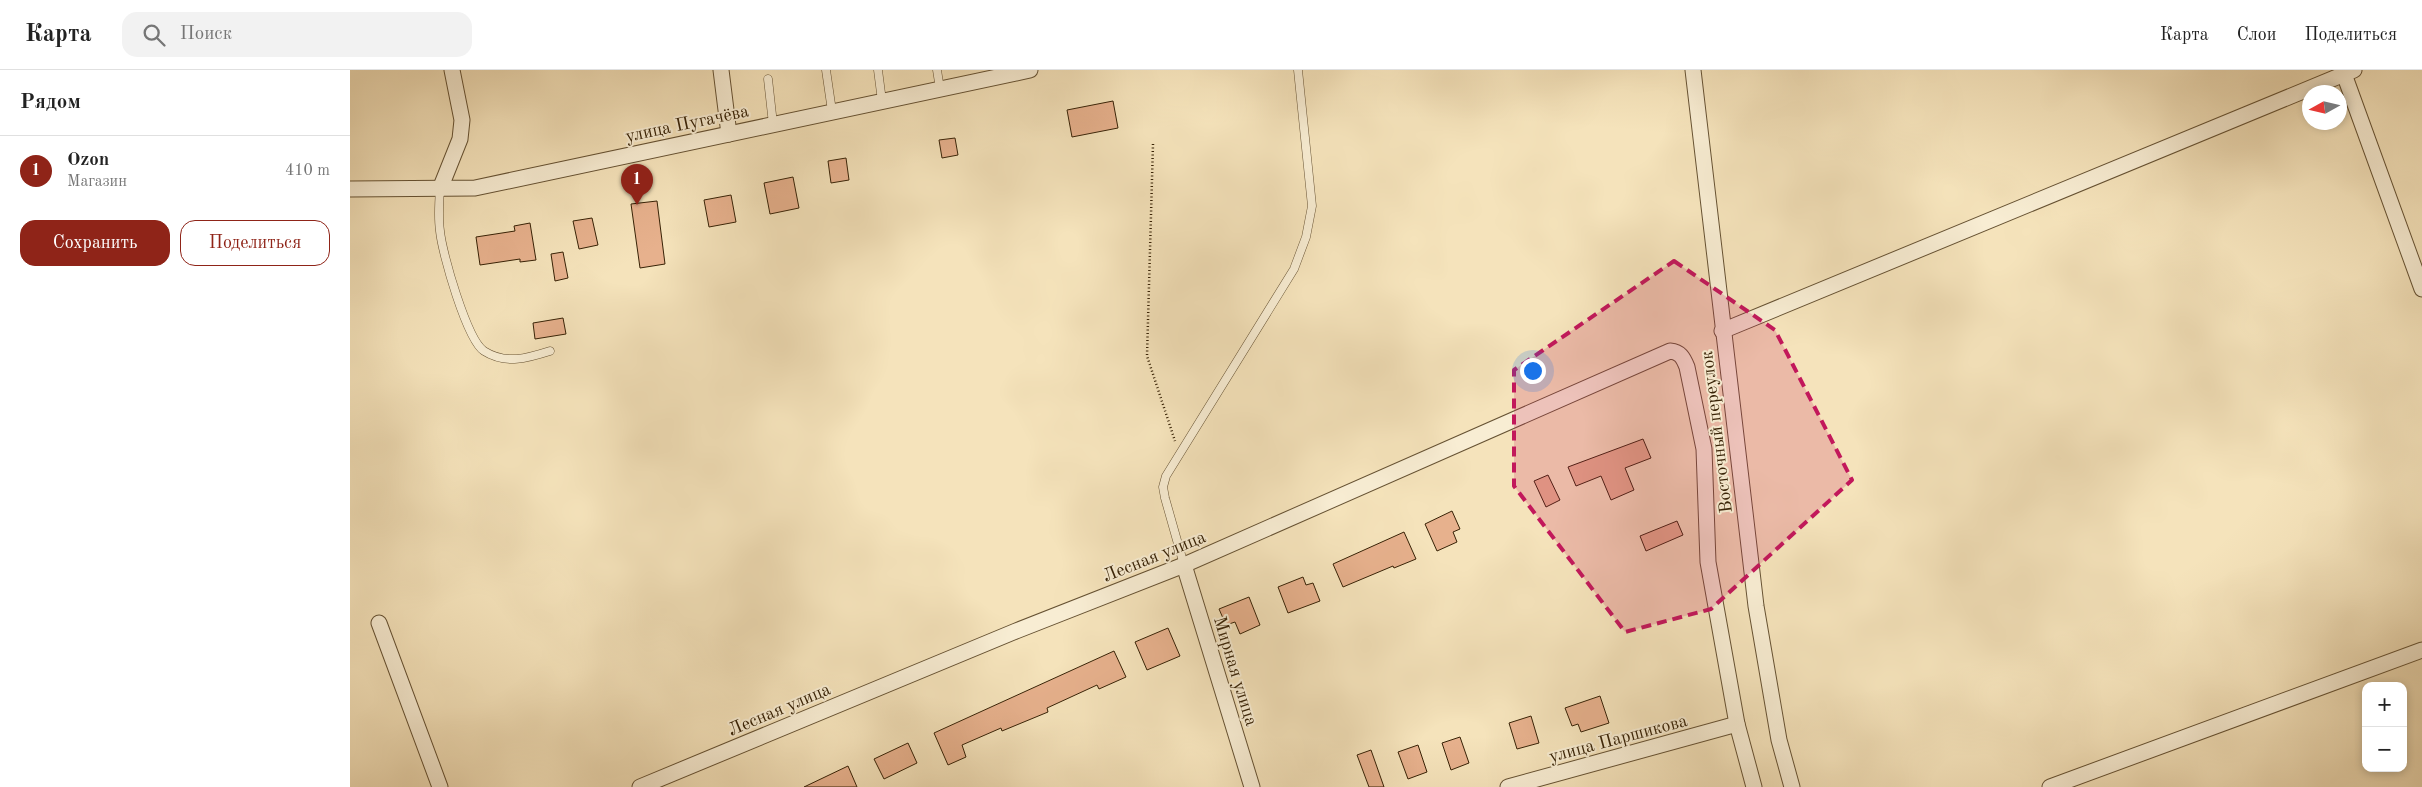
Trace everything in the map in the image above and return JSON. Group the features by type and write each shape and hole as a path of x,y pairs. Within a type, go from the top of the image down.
{"street":[{"path":"440,189 460,139 462,120 452,70"},
{"path":"721,70 729,134"},
{"name":"улица Пугачёва","path":"350,189 475,188 940,89 1005,72 1030,70"},
{"name":"Восточный переулок","path":"1693,70 1722,331 1756,606 1779,740 1792,787"},
{"path":"1722,331 2349,72 2422,289"},
{"name":"Восточный переулок","path":"1677,352 1683,358 1687,367 1704,449 1708,562 1737,724 1754,787"},
{"name":"Лесная улица","path":"640,787 1016,631 1184,565 1660,353 1677,352"},
{"name":"Мирная улица","path":"1184,565 1252,787"},
{"path":"379,623 440,787"},
{"path":"2050,787 2081,782 2422,650"},
{"name":"улица Паршикова","path":"1508,787 1737,724"}],"lane":[{"path":"826,70 832,111"},
{"path":"878,70 882,101"},
{"path":"937,70 940,89"},
{"path":"1184,565 1163,486 1166,476 1294,269 1306,237 1312,206 1298,70"},
{"path":"768,79 774,124"},
{"path":"440,189 440,232 444,254 473,338 483,351 505,359 525,359 550,351"}],"path":[{"path":"1153,144 1147,356 1180,454"}],"highlighted area":[{"path":"1674,261 1775,330 1852,480 1711,609 1625,632 1514,486 1514,370"}],"building":[{"path":"1113,101 1118,128 1072,137 1067,110"},
{"path":"955,138 958,155 942,158 939,140"},
{"path":"846,158 849,180 831,183 828,161"},
{"path":"793,177 799,208 770,214 764,183"},
{"path":"731,195 736,222 709,227 704,200"},
{"path":"657,201 665,264 640,268 631,204"},
{"path":"592,218 598,245 579,249 573,221"},
{"path":"530,223 536,260 520,262 520,259 480,265 476,237 515,231 514,226"},
{"path":"563,252 568,278 555,281 551,254"},
{"path":"563,318 566,334 535,339 533,323"},
{"path":"1643,439 1651,458 1625,468 1634,490 1611,500 1601,476 1576,486 1568,467"},
{"path":"1548,475 1560,500 1546,507 1534,481"},
{"path":"1452,511 1460,529 1453,532 1457,542 1437,551 1425,524"},
{"path":"1677,521 1683,535 1646,551 1640,536"},
{"path":"1404,532 1416,559 1394,568 1393,566 1343,587 1333,564"},
{"path":"1303,577 1306,585 1313,583 1320,601 1288,613 1278,587"},
{"path":"1249,597 1260,625 1240,634 1235,622 1226,625 1219,609"},
{"path":"1168,628 1180,656 1147,670 1135,642"},
{"path":"1114,651 1126,677 1099,689 1097,685 1047,708 1048,712 1002,731 1001,728 962,745 966,757 948,765 934,733"},
{"path":"1600,696 1609,723 1581,732 1578,724 1572,726 1565,708"},
{"path":"1531,716 1539,743 1517,749 1509,723"},
{"path":"1460,737 1469,763 1451,770 1442,743"},
{"path":"908,743 917,763 884,779 874,759"},
{"path":"1418,745 1427,772 1408,779 1398,752"},
{"path":"1371,750 1384,787 1369,787 1357,755"},
{"path":"848,766 857,787 804,787"}],"place":[{"name":"Ozon","path":"637,205"}]}
